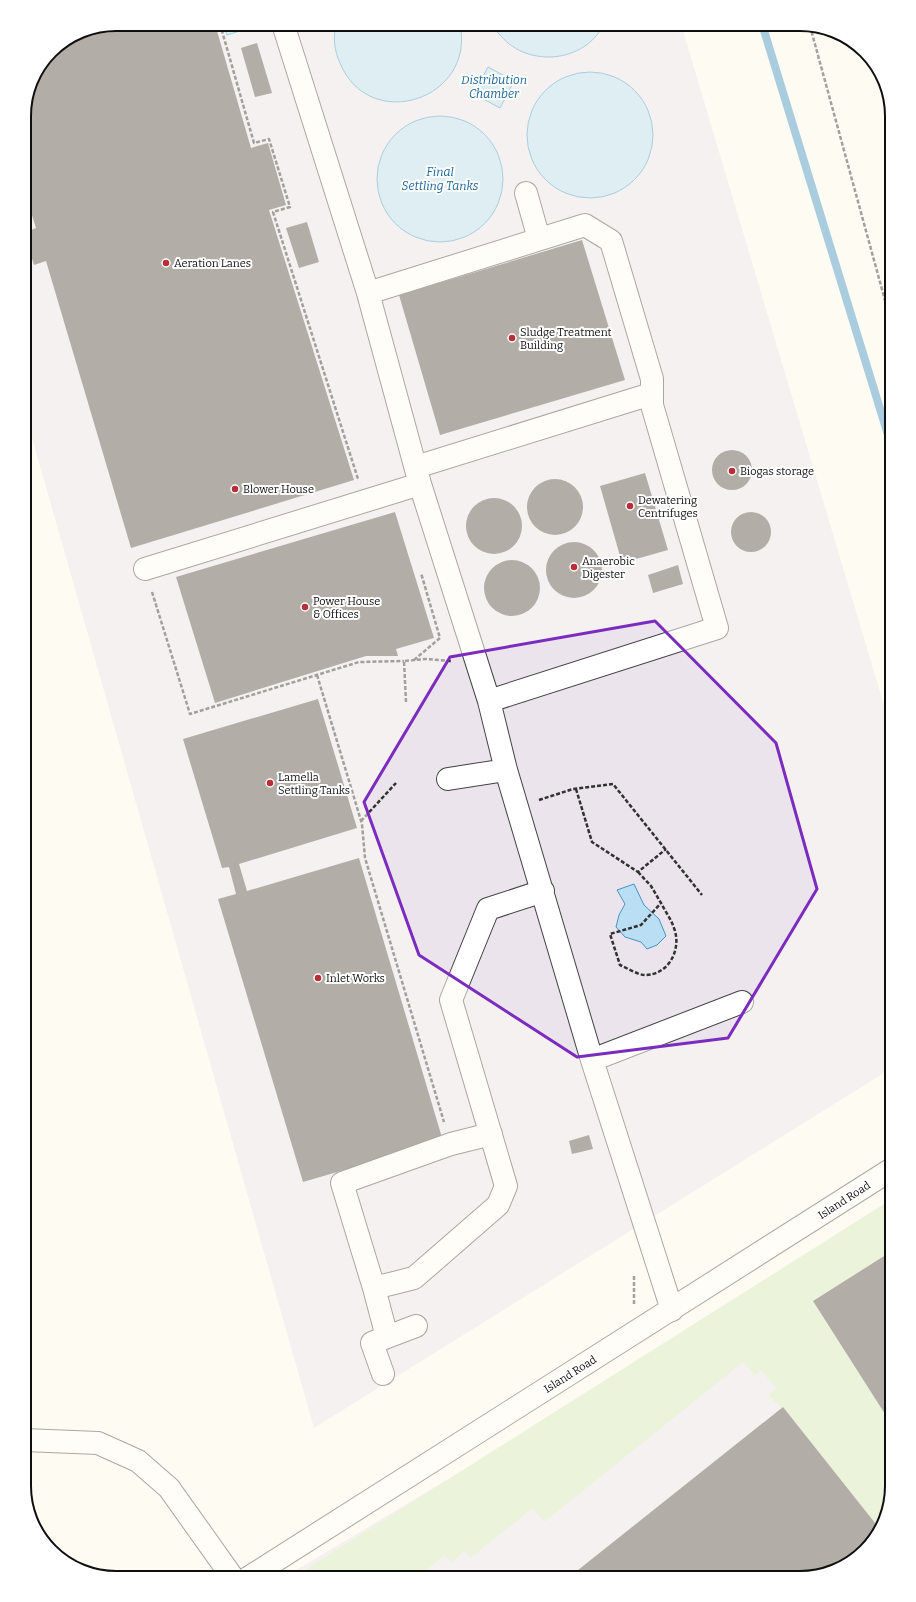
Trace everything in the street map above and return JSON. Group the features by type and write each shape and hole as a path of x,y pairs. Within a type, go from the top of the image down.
{"street":[{"path":"285,31 368,293 418,475 477,667 489,701 506,770 592,1060 672,1310"},
{"path":"526,193 539,239"},
{"path":"368,293 585,225 611,241 652,379 652,405 718,628 489,701"},
{"path":"145,569 365,500 418,475 651,394"},
{"path":"448,779 506,770"},
{"path":"374,1288 414,1278 498,1205 506,1186 450,1000 488,909 543,891"},
{"path":"592,1060 742,1002"},
{"path":"387,1337 374,1288 342,1183 451,1144 491,1134"},
{"name":"Island Road","path":"259,1571 885,1173"},
{"path":"384,1374 372,1343 416,1326"},
{"path":"31,1440 98,1442 138,1461 169,1488 228,1571"}],"path":[{"path":"222,31 254,143 270,139 290,207 273,212 365,500"},
{"path":"812,32 885,300"},
{"path":"145,569 190,714 359,662 446,660 477,667"},
{"path":"414,660 440,638 421,572"},
{"path":"404,661 406,702"},
{"path":"317,675 361,821 365,858 451,1144"},
{"path":"361,821 396,783"},
{"path":"536,801 576,789 613,784 702,895"},
{"path":"576,789 592,842 638,872 651,886 661,903 675,929 677,944 672,961 659,973 644,975 620,964 610,934 641,925 661,903"},
{"path":"638,872 666,849"}],"highlighted area":[{"path":"655,621 776,743 817,889 728,1038 577,1057 419,955 364,802 450,657"}],"shaded area":[{"path":"111,31 683,31 885,709 885,1072 314,1428 31,435 31,111 32,103 108,32"},
{"path":"885,1217 885,1486 882,1508 874,1528 860,1546 817,1569 800,1571 295,1571"}],"green space":[{"path":"885,1203 885,1255 813,1301 885,1414 885,1486 882,1508 876,1524 783,1407 781,1408 769,1395 776,1388 761,1370 755,1375 743,1362 544,1522 533,1508 470,1558 465,1551 451,1562 445,1555 425,1571 303,1571"}],"water":[{"path":"226,31 240,31 227,35"},
{"path":"335,31 460,31 461,50 452,72 437,88 417,99 395,102 373,98 354,85 340,63 336,53"},
{"path":"496,31 599,31 584,47 556,57 540,57 526,53 512,46"},
{"name":"Distribution Chamber","path":"488,67 514,81 500,108 474,94"},
{"path":"584,72 596,72 614,76 635,90 649,111 653,135 649,159 635,180 614,194 596,198 584,198 566,194 545,180 531,159 527,141 527,129 531,111 545,90 566,76"},
{"name":"Final Settling Tanks","path":"434,116 446,116 464,120 485,134 499,155 503,179 499,203 485,224 464,238 446,242 434,242 416,238 395,224 381,203 377,185 377,173 381,155 395,134 416,120"},
{"path":"634,884 644,905 659,919 666,936 657,945 647,949 641,942 625,937 616,927 619,915 625,904 617,890"}],"building":[{"name":"Aeration Lanes","path":"111,31 217,31 251,148 268,143 286,205 269,210 354,480 131,548 46,261 34,265 31,255 31,230 36,228 31,212 31,111 34,94 42,74 56,56 74,42 89,36"},
{"path":"257,43 272,93 255,97 241,48"},
{"path":"307,222 319,262 299,268 286,228"},
{"name":"Sludge Treatment Building","path":"582,240 625,380 440,435 399,295"},
{"name":"Biogas storage","path":"736,450 743,453 749,459 752,470 751,478 743,487 736,490 728,490 721,487 713,478 712,466 715,459 724,451"},
{"name":"Dewatering Centrifuges","path":"645,473 668,550 622,563 600,486"},
{"name":"Anaerobic Digester","path":"549,479 561,479 575,487 583,501 581,518 575,527 561,535 549,535 539,530 532,523 527,513 527,501 532,491 539,484"},
{"path":"488,498 500,498 514,506 522,520 520,537 514,546 500,554 488,554 478,549 471,542 466,532 466,520 471,510 478,503"},
{"name":"Power House & Offices","path":"395,512 434,638 396,649 398,656 366,656 215,703 176,577"},
{"path":"755,512 762,515 768,521 771,532 770,540 762,549 755,552 747,552 740,549 732,540 731,528 734,521 743,513"},
{"name":"Anaerobic Digester","path":"568,542 580,542 590,546 598,554 602,564 602,576 598,586 590,594 580,598 568,598 558,594 550,586 546,576 546,564 550,554 558,546"},
{"path":"506,560 518,560 532,568 540,582 538,599 532,608 518,616 506,616 496,611 489,604 484,594 484,582 489,572 496,565"},
{"path":"678,565 683,584 653,593 648,575"},
{"name":"Inlet Works","path":"318,699 357,828 239,864 247,891 359,858 443,1141 303,1182 218,899 236,894 229,867 222,868 183,739"},
{"path":"589,1135 593,1149 572,1154 569,1141"},
{"path":"885,1255 885,1414 813,1301"},
{"path":"783,1407 876,1524 867,1538 847,1557 822,1568 811,1570 577,1571"}],"waterway":[{"path":"764,31 885,425"}],"place":[{"name":"Aeration Lanes","path":"166,263"},
{"name":"Sludge Treatment Building","path":"512,338"},
{"name":"Biogas storage","path":"732,471"},
{"name":"Blower House","path":"235,489"},
{"name":"Dewatering Centrifuges","path":"630,506"},
{"name":"Anaerobic Digester","path":"574,567"},
{"name":"Power House & Offices","path":"305,607"},
{"name":"Lamella Settling Tanks","path":"270,783"},
{"name":"Inlet Works","path":"318,978"}]}
